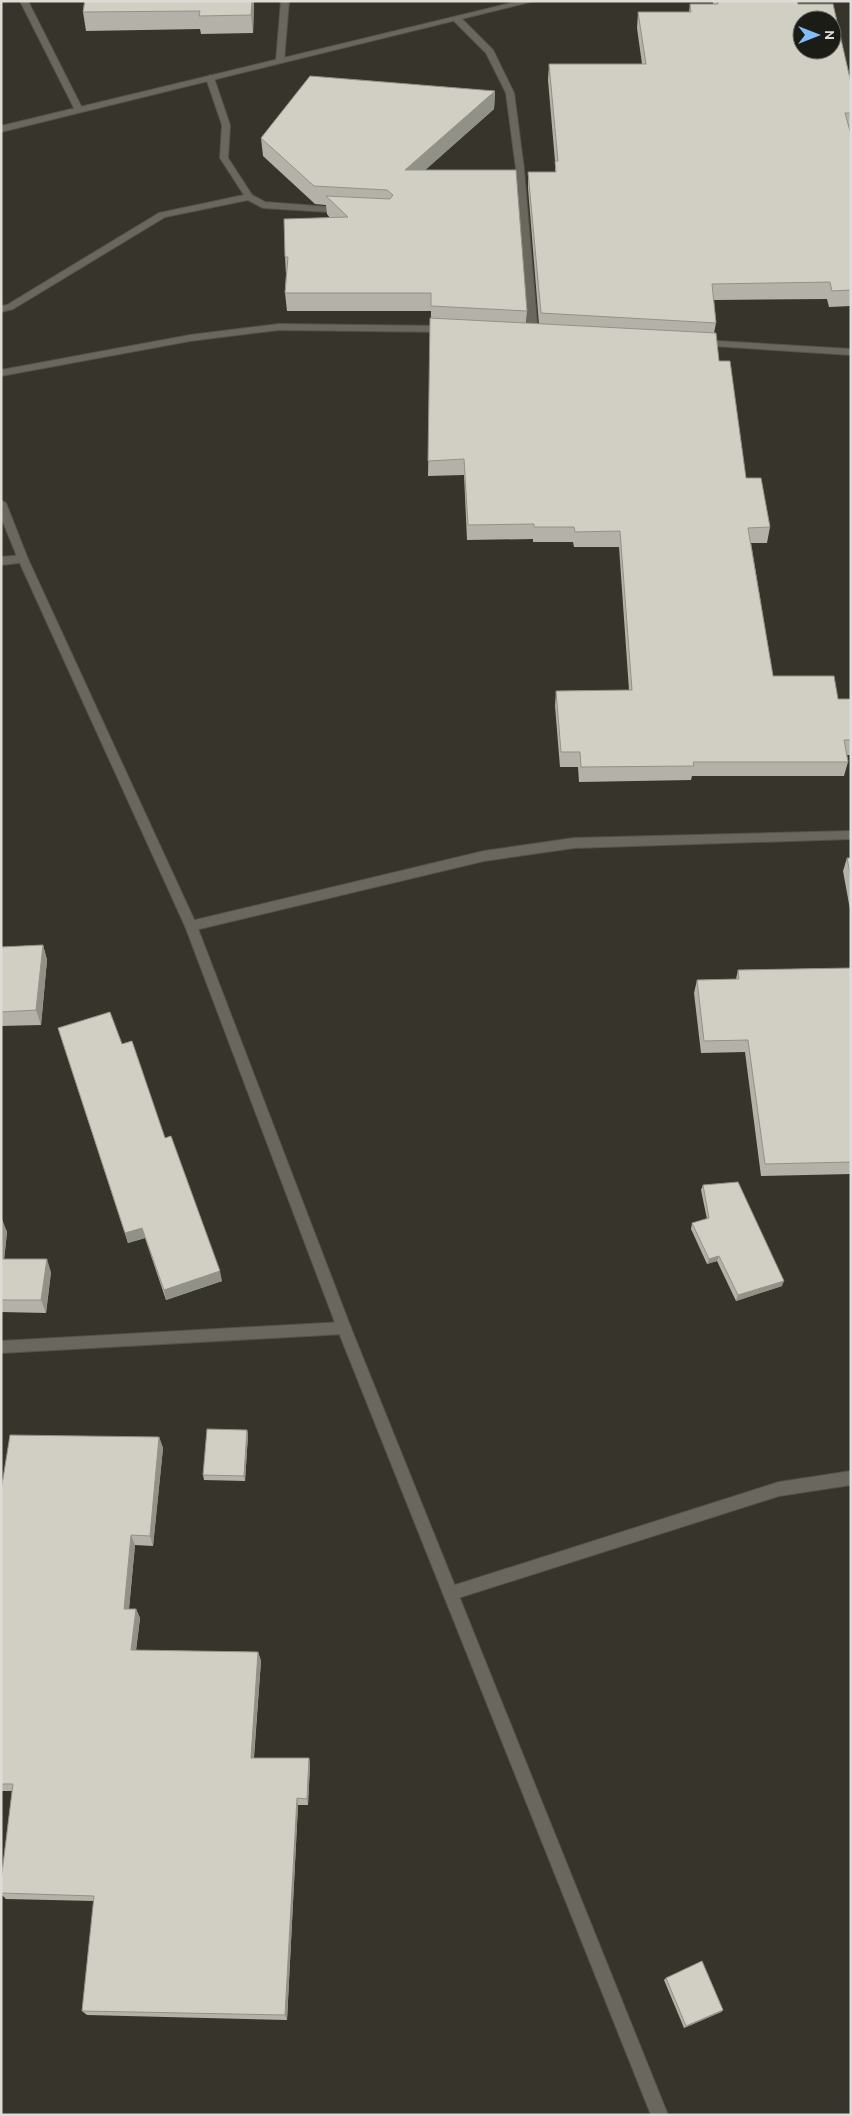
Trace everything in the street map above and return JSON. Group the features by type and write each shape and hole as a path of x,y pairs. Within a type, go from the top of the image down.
{"street":[{"path":"24,1 80,110"},
{"path":"280,61 285,1"},
{"path":"1,129 530,1"},
{"path":"457,19 490,52 510,93 520,169 533,334"},
{"path":"210,78 226,125 224,158 249,198 263,205 349,211"},
{"path":"1,310 10,307 162,215 249,198"},
{"path":"1,373 190,338 279,327 453,329"},
{"path":"692,343 851,352"},
{"path":"1,503 23,559 191,926 344,1328 660,2115"},
{"path":"1,560 23,559"},
{"path":"191,926 484,856 574,843 851,835"},
{"path":"1,1347 344,1328"},
{"path":"452,1593 779,1490 851,1478"}],"building":[{"path":"85,1 252,1 251,15 199,16 200,11 83,12"},
{"path":"718,1 797,1 798,4 833,4 834,10 792,10 792,60 842,60 842,44 851,83 851,113 845,113 851,135 851,290 832,291 830,282 712,284 716,323 541,313 528,172 556,172 555,161 558,161 549,64 646,64 638,12 691,12 690,4 718,4"},
{"path":"310,76 495,91 405,170 516,170 527,311 431,306 431,293 285,293 288,257 285,257 284,219 348,217 326,196 390,199 393,195 387,190 314,186 261,138"},
{"path":"430,318 716,333 719,361 730,361 746,478 761,478 770,527 748,528 773,676 834,676 838,699 851,699 851,740 844,740 848,762 693,762 694,766 581,767 580,752 561,752 556,691 632,690 620,531 575,532 574,527 534,527 534,524 468,525 464,459 428,461"},
{"path":"847,858 851,858 851,878"},
{"path":"43,945 36,1010 1,1012 1,947"},
{"path":"851,968 851,1162 765,1164 748,1040 704,1041 697,980 739,979 738,970"},
{"path":"110,1012 122,1044 132,1041 165,1138 171,1136 220,1271 164,1290 142,1228 125,1233 58,1028"},
{"path":"738,1182 784,1281 738,1295 719,1256 709,1259 692,1223 709,1218 703,1185"},
{"path":"1,1259 47,1259 41,1300 1,1300"},
{"path":"207,1429 247,1430 244,1476 203,1475"},
{"path":"10,1435 159,1437 150,1536 131,1535 124,1609 136,1609 131,1650 258,1652 251,1758 309,1758 307,1799 297,1798 285,2015 82,2011 94,1896 1,1893 13,1784 1,1784 1,1491"},
{"path":"702,1961 723,2010 686,2026 666,1978"}]}
